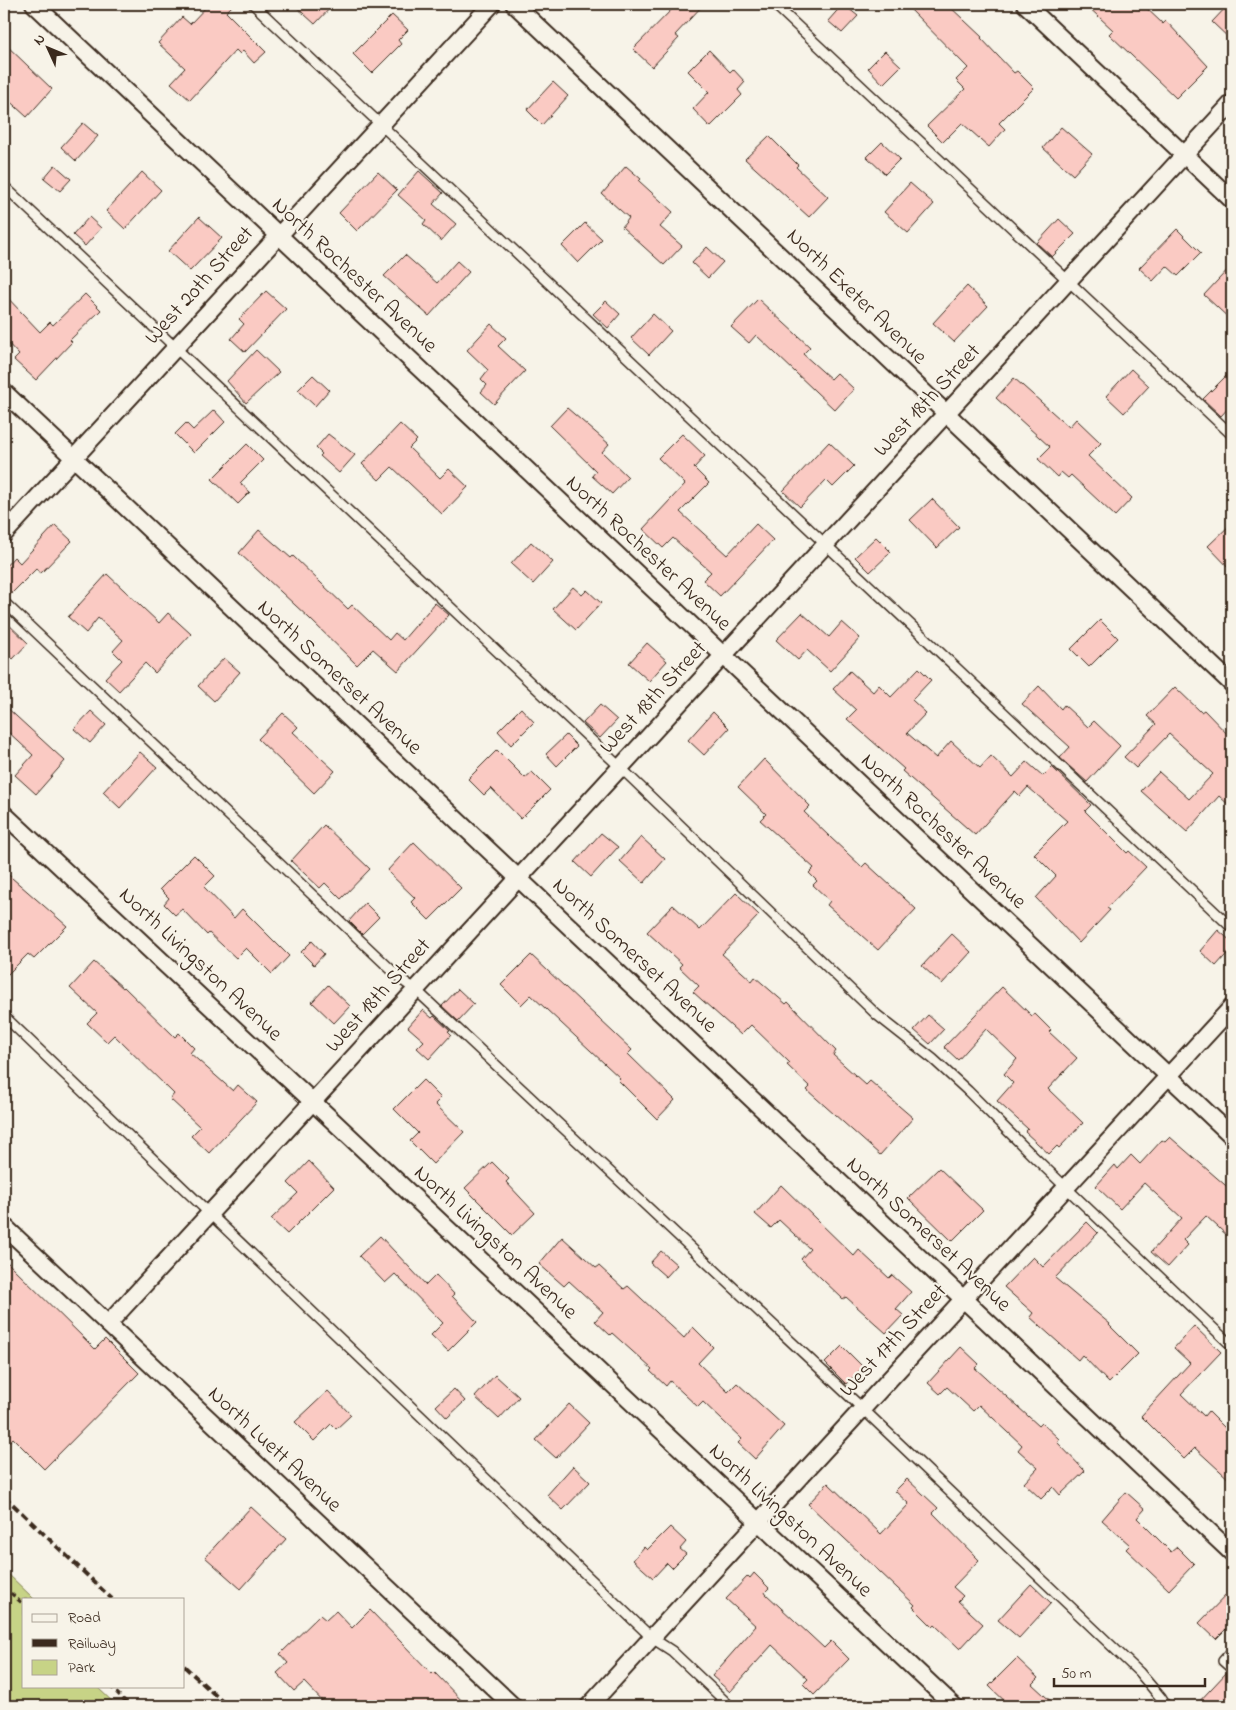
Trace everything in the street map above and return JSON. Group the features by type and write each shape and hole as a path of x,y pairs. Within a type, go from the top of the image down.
{"street":[{"name":"North Rochester Avenue","path":"34,4 1232,1136"},
{"name":"West 20th Street","path":"4,534 492,4"},
{"name":"North Exeter Avenue","path":"514,4 1232,684"},
{"path":"1025,4 1232,200"},
{"name":"West 18th Street","path":"108,1324 1232,103"},
{"name":"North Somerset Avenue","path":"4,392 1232,1553"},
{"name":"North Livingston Avenue","path":"4,814 313,1102 954,1706"},
{"name":"West 17th Street","path":"589,1706 1232,1007"},
{"name":"North Luett Avenue","path":"4,1226 513,1706"}],"lane":[{"path":"253,4 361,108 382,123 1232,928"},
{"path":"774,4 1232,435"},
{"path":"4,186 176,346 621,768 877,1015 940,1065 1232,1346"},
{"path":"4,602 402,980 416,990 863,1408 1139,1672 1166,1706"},
{"path":"4,1016 652,1638 672,1651 730,1706"},
{"path":"1232,1651 1224,1661 1232,1669"}],"path":[{"path":"4,1586 22,1603"},
{"path":"112,1688 130,1706"}],"green space":[{"path":"4,1570 33,1598 22,1598 22,1688 98,1688 117,1706 13,1706 6,1700 4,1702"}],"building":[{"path":"209,4 234,4 226,12 266,52 254,63 243,51 240,54 236,50 190,100 171,83 185,68 158,43 182,17 190,24"},
{"path":"293,4 334,4 315,24"},
{"path":"677,4 704,4 675,35 679,38 652,67 633,49"},
{"path":"843,4 858,16 842,33 828,21"},
{"path":"905,4 947,4 982,37 1014,73 1017,71 1034,88 999,123 1005,129 989,147 962,123 943,142 927,126 965,89 956,80 968,68"},
{"path":"1085,4 1142,4 1163,24 1166,21 1208,66 1176,98 1109,34 1113,30"},
{"path":"1229,4 1232,4 1232,41 1212,22"},
{"path":"392,15 408,30 398,40 401,44 372,73 353,54"},
{"path":"4,43 52,89 27,117 4,96"},
{"path":"709,50 730,72 733,69 745,82 738,90 742,95 710,127 693,109 709,92 688,71"},
{"path":"885,51 901,66 883,84 868,68"},
{"path":"553,82 568,96 542,125 527,110"},
{"path":"83,123 98,136 76,161 61,147"},
{"path":"1061,127 1092,154 1073,175 1043,148"},
{"path":"769,136 798,165 796,167 828,197 809,217 745,159"},
{"path":"882,142 900,159 885,174 867,157"},
{"path":"55,165 71,179 60,191 44,178"},
{"path":"626,166 641,179 639,181 673,212 660,227 682,246 664,265 622,227 629,218 602,194"},
{"path":"419,171 443,193 433,204 456,224 441,241 423,224 426,220 398,195"},
{"path":"142,172 161,190 125,229 106,211"},
{"path":"378,172 397,190 357,231 339,213"},
{"path":"910,183 934,204 908,233 884,212"},
{"path":"89,217 101,228 85,246 73,235"},
{"path":"199,217 222,238 190,271 168,251"},
{"path":"1059,219 1075,234 1052,257 1037,243"},
{"path":"585,223 602,239 578,263 562,246"},
{"path":"1177,229 1201,253 1178,276 1167,266 1153,281 1139,268"},
{"path":"707,247 723,262 708,278 692,263"},
{"path":"405,255 437,283 457,261 469,272 429,316 384,276"},
{"path":"1232,265 1232,321 1204,295"},
{"path":"967,286 988,306 954,342 933,323"},
{"path":"266,291 286,309 245,352 231,339 244,324 239,319"},
{"path":"4,294 40,332 50,322 53,325 85,294 101,310 70,340 72,342 36,380 14,360 19,355 4,339"},
{"path":"758,299 810,347 803,354 831,379 837,373 854,389 835,410 756,335 749,343 731,327"},
{"path":"606,301 620,314 608,328 593,314"},
{"path":"653,314 671,331 649,355 631,338"},
{"path":"491,324 506,338 498,346 525,371 494,404 481,392 487,385 481,379 488,370 467,350"},
{"path":"256,350 279,372 246,403 227,381"},
{"path":"1131,369 1149,386 1124,413 1106,396"},
{"path":"1232,370 1232,404 1221,416 1203,399"},
{"path":"313,375 329,390 315,406 298,390"},
{"path":"1014,378 1069,427 1076,419 1101,443 1088,456 1132,498 1115,516 1071,475 1068,478 1061,472 1057,477 1038,459 1050,447 996,398"},
{"path":"567,408 609,444 602,452 628,477 612,494 592,476 596,471 550,426"},
{"path":"214,410 225,422 194,453 175,434 186,423 193,430"},
{"path":"400,424 417,440 409,448 440,478 449,469 468,487 442,514 392,467 379,480 362,464"},
{"path":"328,434 355,455 339,473 320,456 322,454 316,448"},
{"path":"682,434 705,456 694,468 709,483 680,512 727,555 756,524 773,540 720,596 703,580 711,572 673,538 663,548 643,529 685,484 658,458"},
{"path":"829,442 854,466 833,487 826,480 800,507 783,491"},
{"path":"247,444 263,460 240,483 250,492 238,504 212,479"},
{"path":"932,499 959,527 937,548 910,520"},
{"path":"1232,523 1232,571 1208,546"},
{"path":"55,525 72,541 41,573 36,569 8,597 4,596 4,568 14,557 20,563"},
{"path":"259,530 291,558 293,556 348,609 352,605 389,640 395,633 403,640 435,603 449,615 398,671 373,649 357,665 239,553"},
{"path":"876,537 891,552 870,572 855,557"},
{"path":"531,542 553,562 533,584 511,564"},
{"path":"107,574 159,623 168,613 191,634 155,673 145,663 119,691 105,678 122,660 113,651 123,640 98,618 86,633 68,617"},
{"path":"573,587 582,595 587,590 601,603 576,630 553,609"},
{"path":"802,613 829,637 842,622 860,638 830,671 807,650 798,660 776,640"},
{"path":"4,620 28,643 13,659 4,650"},
{"path":"1100,620 1118,638 1089,667 1071,649"},
{"path":"647,643 667,661 649,681 629,663"},
{"path":"224,658 240,672 214,701 198,686"},
{"path":"919,668 931,680 912,700 926,713 907,733 936,758 951,741 980,768 991,756 1013,777 1027,762 1043,776 1052,767 1091,805 1085,811 1127,853 1129,851 1146,867 1107,908 1110,910 1079,943 1036,898 1056,876 1034,854 1067,821 1028,787 1020,796 1015,791 975,835 902,771 904,769 847,719 856,710 833,689 850,671 873,692 879,685 891,697"},
{"path":"1039,686 1061,709 1064,705 1088,727 1094,721 1120,746 1087,782 1060,758 1070,747 1022,704"},
{"path":"1175,687 1201,712 1204,710 1232,739 1232,808 1219,796 1187,832 1141,791 1159,772 1189,799 1213,774 1169,734 1136,768 1124,757 1156,724 1147,716"},
{"path":"4,705 65,761 36,794 15,775 33,755 4,728"},
{"path":"600,705 617,720 600,738 583,723"},
{"path":"521,708 534,722 511,745 498,731"},
{"path":"91,711 106,725 90,743 74,729"},
{"path":"713,712 729,728 704,755 688,740"},
{"path":"283,713 298,727 293,732 335,771 314,793 258,739"},
{"path":"566,735 577,746 557,766 546,754"},
{"path":"497,750 525,778 532,772 550,790 521,819 491,788 484,795 468,779"},
{"path":"140,752 157,767 120,808 103,792"},
{"path":"764,759 810,806 804,812 862,867 866,863 916,909 878,950 827,905 830,901 813,885 817,881 809,873 814,868 760,820 766,814 738,787"},
{"path":"324,825 370,869 341,899 325,883 320,888 291,861"},
{"path":"601,833 618,847 591,877 575,862"},
{"path":"641,837 665,859 644,883 620,861"},
{"path":"414,842 461,888 429,920 411,902 415,898 387,871"},
{"path":"194,855 215,876 204,887 234,918 242,909 289,956 272,974 246,948 236,958 209,933 207,935 182,909 175,915 164,904 169,898 160,889"},
{"path":"4,871 67,926 34,959 28,954 4,978"},
{"path":"736,893 759,915 722,954 752,981 755,977 786,1004 788,1002 836,1051 833,1055 866,1085 870,1081 913,1118 880,1155 807,1090 810,1087 787,1065 790,1063 751,1025 741,1035 693,992 699,986 679,967 682,964 647,932 673,905 700,930"},
{"path":"365,903 379,917 362,934 349,921"},
{"path":"1218,930 1232,942 1232,948 1216,966 1200,951"},
{"path":"952,934 971,952 942,984 922,966"},
{"path":"312,941 324,954 314,965 301,952"},
{"path":"531,955 632,1050 628,1054 675,1100 657,1119 618,1080 620,1078 531,995 521,1005 501,985"},
{"path":"94,962 124,987 175,1037 179,1033 194,1048 190,1053 233,1091 238,1085 257,1102 209,1153 191,1136 200,1127 170,1099 174,1094 114,1035 107,1042 87,1023 97,1013 70,988"},
{"path":"328,985 350,1006 334,1023 312,1002"},
{"path":"1002,987 1032,1016 1035,1014 1051,1030 1049,1032 1077,1058 1048,1089 1083,1123 1059,1148 1057,1146 1049,1154 1025,1132 1028,1129 997,1101 1013,1083 1004,1074 1017,1059 986,1029 958,1060 944,1047"},
{"path":"458,989 474,1004 458,1021 442,1006"},
{"path":"423,1010 432,1018 434,1016 450,1031 448,1032 451,1035 429,1059 417,1048 424,1041 408,1027"},
{"path":"928,1015 944,1029 930,1044 914,1030"},
{"path":"423,1080 441,1098 435,1104 464,1132 433,1164 410,1141 418,1133 394,1109"},
{"path":"1170,1137 1232,1191 1232,1240 1206,1216 1183,1240 1188,1245 1168,1267 1151,1252 1182,1218 1144,1183 1120,1209 1096,1186 1115,1165 1118,1169 1131,1155 1140,1164 1162,1140 1165,1142"},
{"path":"309,1161 334,1187 287,1234 271,1219 298,1193 288,1183"},
{"path":"492,1162 509,1179 506,1182 535,1213 512,1235 465,1188"},
{"path":"939,1168 983,1210 952,1241 908,1198"},
{"path":"781,1185 854,1256 859,1250 889,1278 892,1275 911,1292 896,1309 903,1315 886,1333 846,1297 843,1299 801,1259 810,1249 779,1220 771,1228 755,1214"},
{"path":"1087,1222 1098,1233 1055,1278 1110,1324 1138,1354 1109,1383 1082,1355 1078,1360 1030,1317 1033,1313 1004,1287 1033,1257 1043,1267"},
{"path":"380,1236 426,1285 436,1275 454,1294 452,1296 477,1322 448,1351 431,1335 443,1323 395,1274 385,1283 359,1256"},
{"path":"562,1237 596,1268 599,1266 624,1289 628,1286 684,1338 693,1327 713,1347 698,1363 728,1392 737,1383 784,1426 755,1459 738,1443 742,1439 703,1402 698,1407 670,1381 666,1386 650,1371 652,1369 612,1333 610,1335 595,1321 603,1312 569,1281 564,1286 539,1264"},
{"path":"661,1251 677,1265 666,1277 650,1263"},
{"path":"4,1259 95,1349 105,1339 139,1373 44,1469 13,1438 4,1447"},
{"path":"1194,1326 1221,1352 1181,1394 1204,1416 1208,1411 1232,1435 1232,1482 1195,1448 1184,1459 1141,1416 1190,1363 1174,1348"},
{"path":"842,1346 863,1367 846,1384 825,1363"},
{"path":"961,1347 979,1364 975,1368 1039,1426 1042,1423 1059,1439 1057,1442 1085,1471 1060,1495 1053,1487 1041,1499 1024,1483 1038,1468 1018,1450 1022,1445 979,1405 973,1411 947,1387 940,1394 928,1383"},
{"path":"495,1375 519,1397 499,1419 475,1397"},
{"path":"454,1389 465,1401 447,1418 436,1406"},
{"path":"328,1391 351,1415 336,1429 331,1424 314,1441 295,1422"},
{"path":"569,1404 589,1423 556,1458 536,1440"},
{"path":"573,1466 590,1482 563,1510 547,1495"},
{"path":"907,1479 938,1508 933,1513 979,1560 953,1587 963,1596 958,1601 983,1624 960,1649 935,1625 933,1627 913,1607 915,1605 808,1504 828,1483 881,1534 909,1504 895,1491"},
{"path":"1126,1492 1145,1509 1137,1518 1171,1552 1177,1547 1194,1564 1169,1590 1126,1549 1130,1545 1102,1520"},
{"path":"251,1507 286,1539 241,1589 205,1557"},
{"path":"670,1527 686,1542 680,1549 686,1554 672,1568 667,1563 653,1578 633,1560 644,1547 647,1550"},
{"path":"754,1573 769,1588 765,1592 766,1594 824,1648 831,1641 849,1659 814,1695 803,1684 808,1679 772,1645 730,1692 712,1676 756,1626 726,1599 748,1576 750,1578"},
{"path":"1031,1584 1051,1603 1019,1638 998,1620"},
{"path":"1232,1589 1232,1623 1216,1639 1199,1623"},
{"path":"370,1610 432,1674 434,1672 467,1706 327,1706 304,1682 294,1691 277,1673 288,1663 280,1654 320,1615 326,1620 336,1611 352,1628"},
{"path":"1017,1658 1038,1678 1032,1684 1056,1706 1010,1706 989,1686"},
{"path":"1227,1672 1232,1675 1232,1706 1195,1706"}],"railway":[{"path":"4,1496 111,1598"},
{"path":"185,1667 227,1706"}]}
